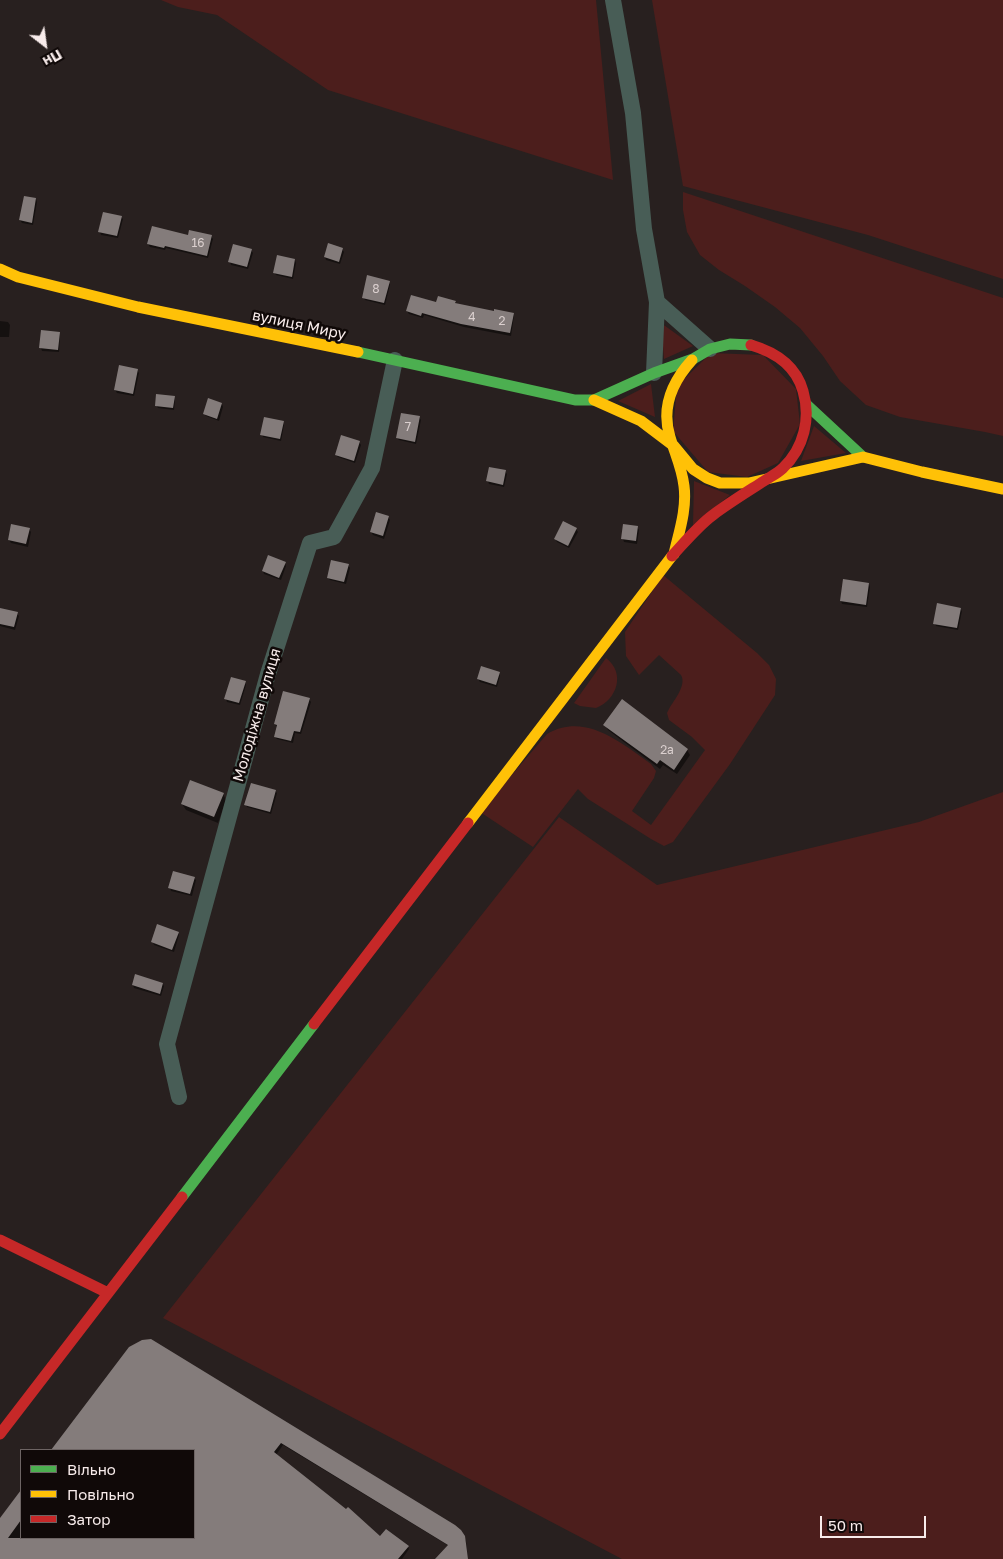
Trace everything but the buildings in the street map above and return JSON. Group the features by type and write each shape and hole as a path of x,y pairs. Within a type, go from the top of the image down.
{"street":[{"path":"613,0 633,113 644,229 657,302 657,383 669,433 683,478 685,510 674,555"},
{"name":"вулиця Миру","path":"0,270 18,277 138,307 395,360 575,400 594,400"},
{"path":"657,302 710,349"},
{"path":"0,1434 674,555 711,516 783,468 800,444 806,426 807,405 802,387 793,371 782,360 767,350 750,345 730,344 710,349 657,383 594,400"},
{"path":"666,420 667,402 673,384 681,370 693,359"},
{"name":"Молодіжна вулиця","path":"179,1097 167,1044 268,674 310,543 334,537 372,468 395,360"},
{"path":"594,400 641,421 674,446 693,470 707,478 731,484 749,484 863,457 1003,489"},
{"path":"807,405 863,457"},
{"path":"0,1240 108,1293"}],"shaded area":[{"path":"161,0 596,0 613,180 328,90 217,15 178,7"},
{"path":"652,0 1003,0 1003,279 868,235 683,186"},
{"path":"683,192 1003,298 1003,436 900,417 866,405 840,381 800,328 775,307 719,270 700,255 687,232 683,210"},
{"path":"661,323 693,346 664,359"},
{"path":"711,353 763,355 796,389 800,424 778,463 747,477 708,472 673,431 677,386"},
{"path":"651,384 655,417 618,401"},
{"path":"814,426 846,453 801,461"},
{"path":"694,481 730,495 693,525"},
{"path":"663,575 769,665 776,679 775,695 730,764 673,842 664,846 651,839 588,799 578,789 533,847 480,812 547,734 561,728 575,726 602,732 651,764 656,771 654,778 632,811 651,825 705,750 692,737 669,720 667,713 681,688 681,675 659,655 639,675 626,656 625,632"},
{"path":"606,658 616,671 617,678 614,693 596,708 580,706 574,703"},
{"path":"1003,792 1003,1559 622,1559 163,1318 559,817 657,885 919,822"}],"traffic: fast":[{"path":"358,352 575,400 594,400 654,373 693,359 710,349 730,344 751,345"},
{"path":"807,405 863,457"},
{"path":"182,1197 314,1024"}],"traffic: slow":[{"path":"0,269 18,277 138,307 358,352"},
{"path":"674,554 682,520 685,495 682,473 670,437 667,416 670,396 674,386 692,360"},
{"path":"594,400 641,421 674,446 693,469 707,478 720,483 749,483 863,457 1003,489"},
{"path":"468,823 672,556"}],"traffic: jam":[{"path":"672,556 707,519 781,470 790,460 801,442 806,422 806,412 800,382 790,367 783,361 751,345"},
{"path":"314,1024 468,823"},
{"path":"0,1434 182,1197"},
{"path":"0,1240 108,1293"}]}
